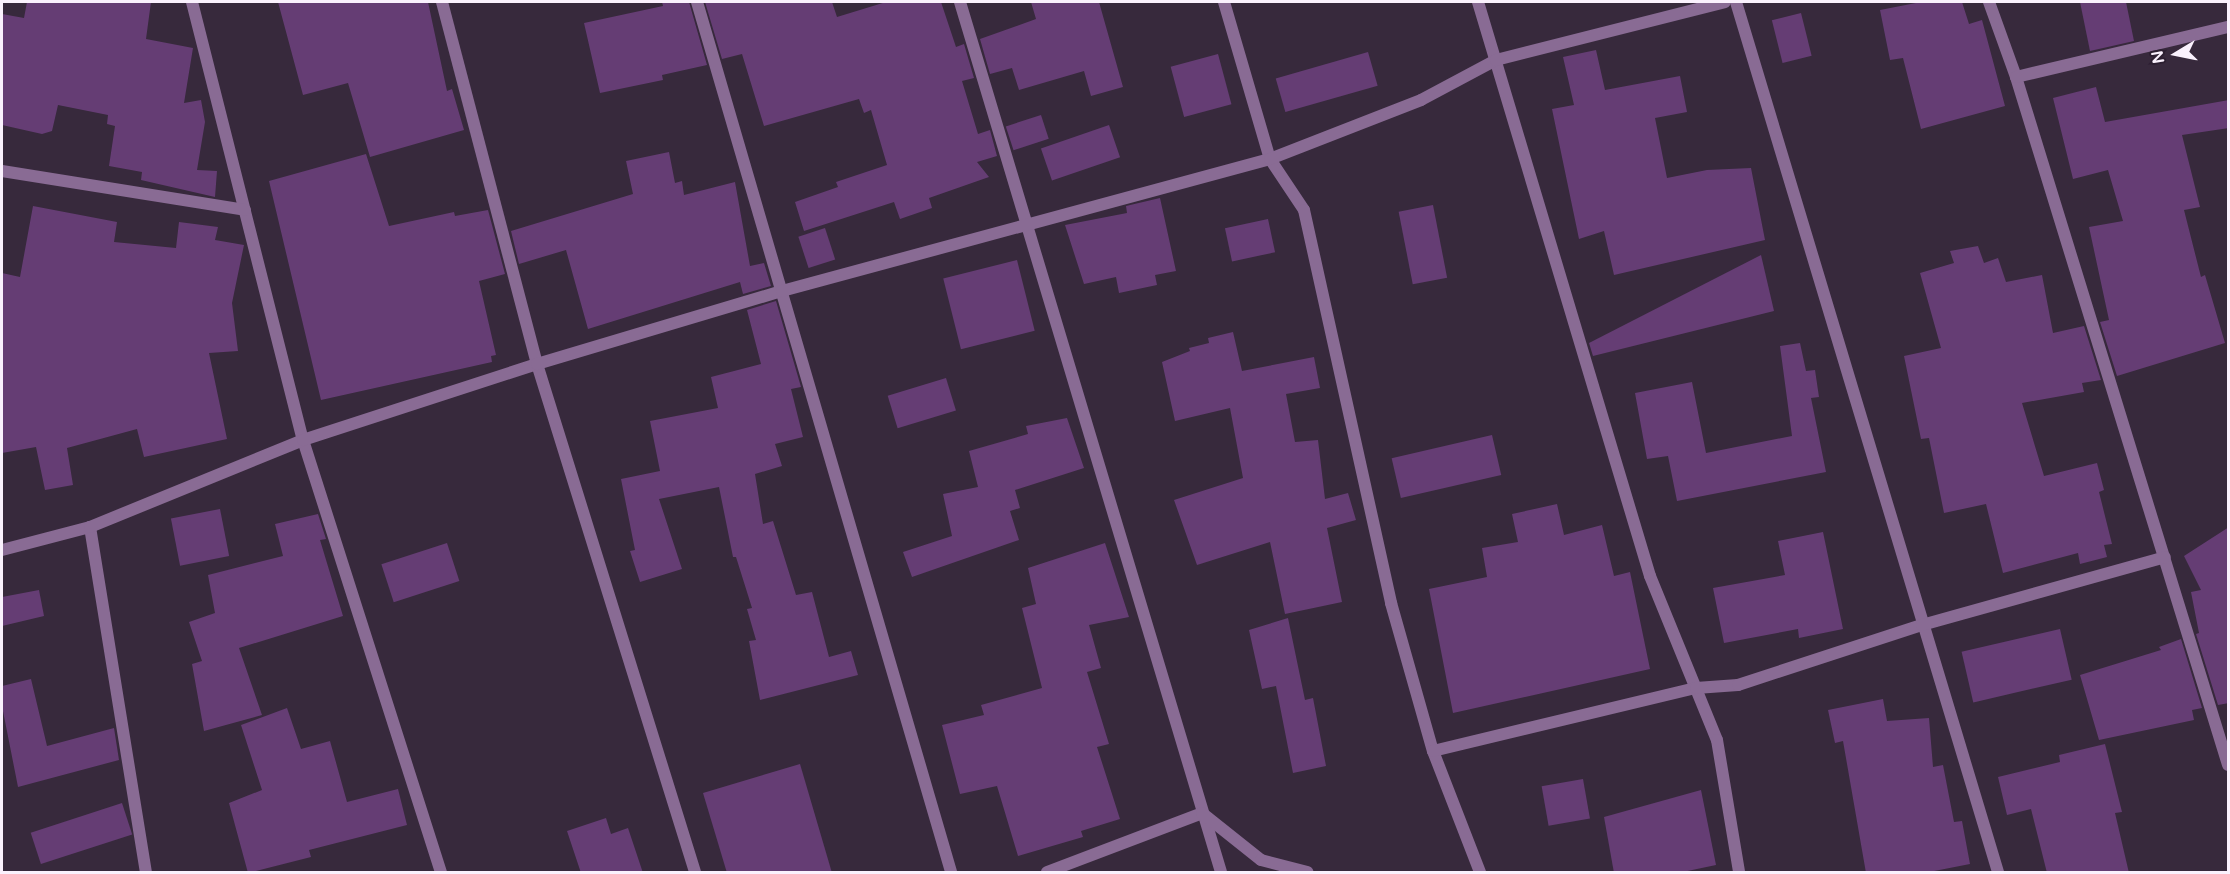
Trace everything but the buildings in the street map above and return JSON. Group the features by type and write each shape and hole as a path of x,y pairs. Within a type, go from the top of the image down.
{"street":[{"path":"192,2 303,440 441,873"},
{"path":"442,2 537,364 695,873"},
{"path":"697,2 951,873"},
{"path":"960,2 1221,873"},
{"path":"1224,2 1270,159 1304,210 1391,603 1433,751 1479,873"},
{"path":"1478,2 1650,576 1717,740 1738,873"},
{"path":"2,550 90,527 303,440 537,364 782,291 1270,159 1421,100 1496,60 1725,2"},
{"path":"1736,2 1998,873"},
{"path":"1989,2 2016,77 2229,765"},
{"path":"2016,77 2229,27"},
{"path":"2,171 245,210"},
{"path":"90,527 146,873"},
{"path":"1433,751 1696,688 1738,685 1922,625 2165,557"},
{"path":"1047,873 1202,813"},
{"path":"1202,813 1261,860 1307,873"}]}
